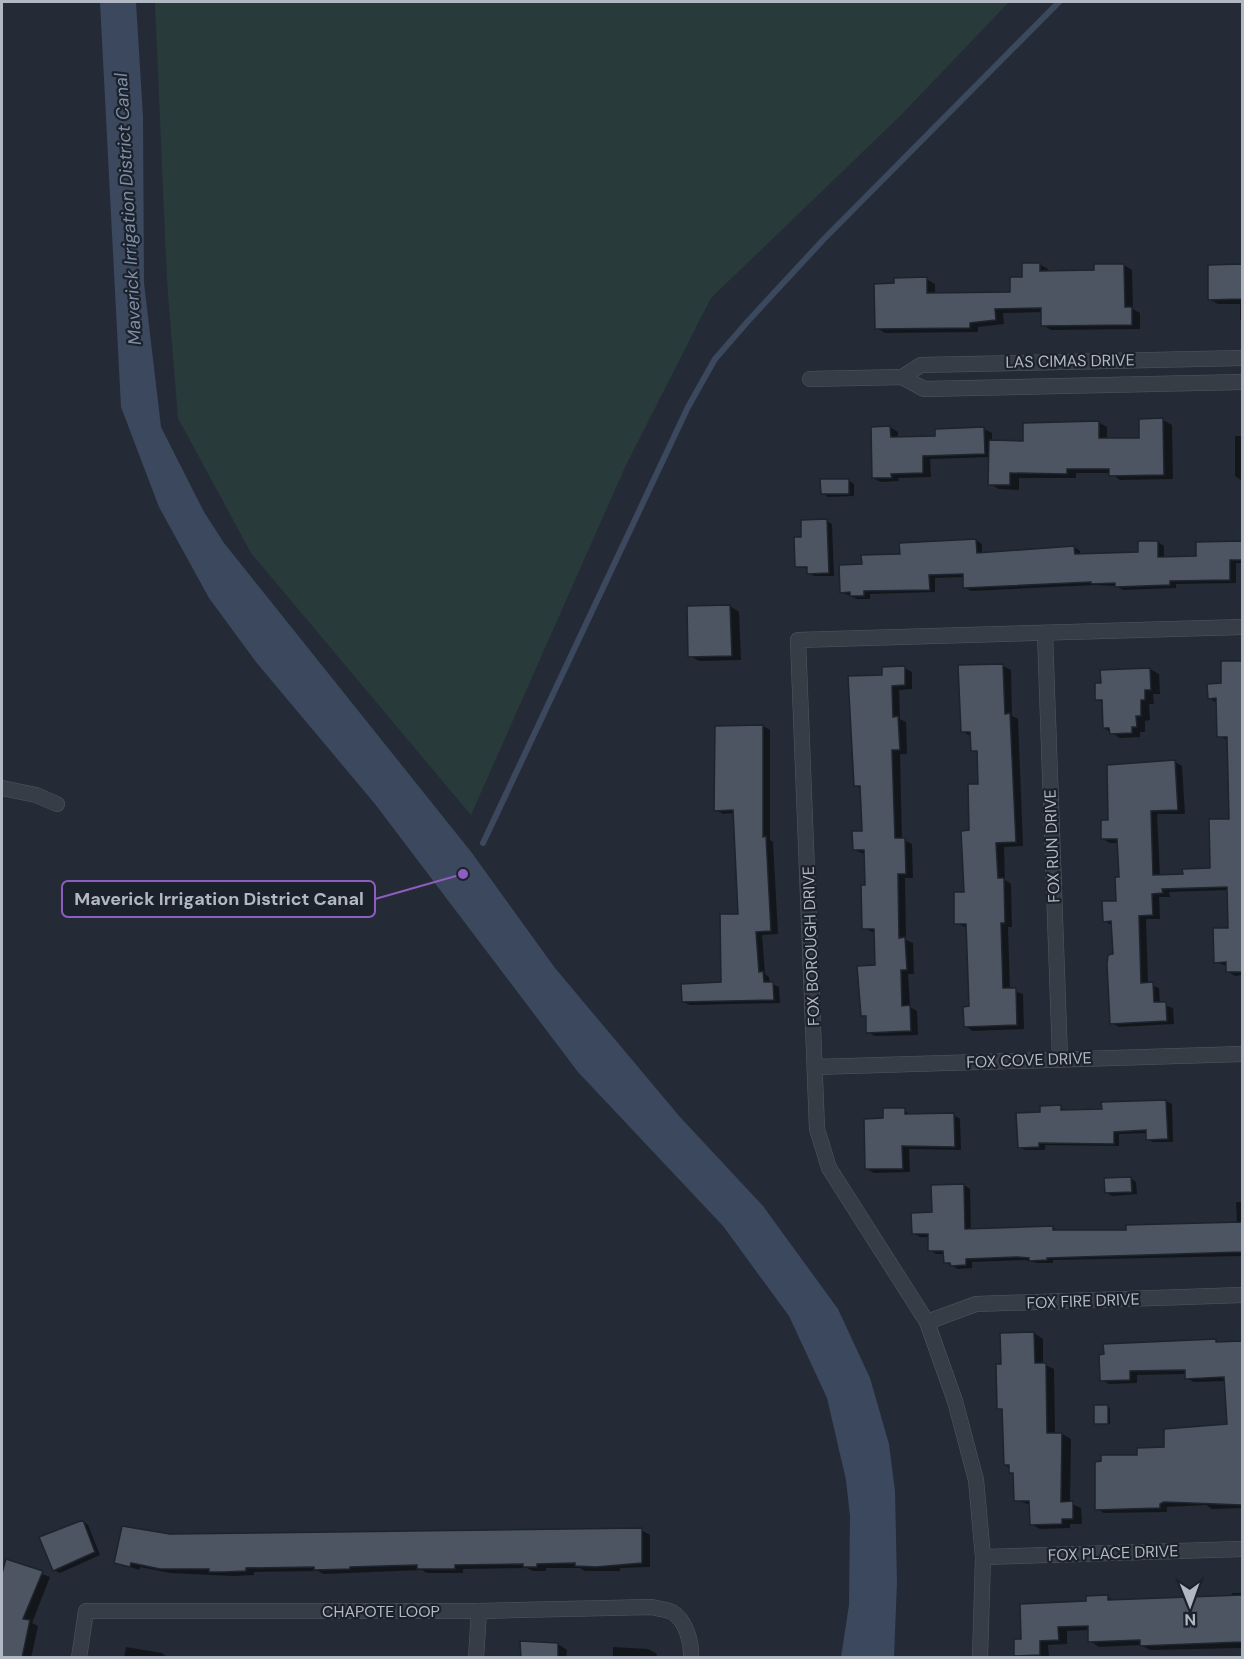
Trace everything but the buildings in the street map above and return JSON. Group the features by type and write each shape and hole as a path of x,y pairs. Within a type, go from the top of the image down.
{"street":[{"path":"1223,358 1224,383"},
{"name":"LAS CIMAS DRIVE","path":"902,377 921,365 1242,358"},
{"path":"1129,360 1130,385"},
{"path":"1026,362 1027,387"},
{"name":"LAS CIMAS DRIVE","path":"810,379 902,377 924,389 1242,382"},
{"name":"FOX BOROUGH DRIVE","path":"980,1658 983,1557 976,1480 955,1401 927,1322 829,1168 817,1130 798,640 1242,627"},
{"name":"FOX RUN DRIVE","path":"1045,634 1060,1059"},
{"path":"2,788 36,795 57,804"},
{"name":"FOX COVE DRIVE","path":"816,1067 1242,1054"},
{"name":"FOX FIRE DRIVE","path":"927,1322 976,1305 1242,1295"},
{"name":"FOX PLACE DRIVE","path":"983,1557 1242,1549"},
{"name":"CHAPOTE LOOP","path":"79,1658 86,1611 479,1611 652,1607 672,1612 682,1623 689,1637 692,1658"},
{"path":"476,1658 479,1611"}],"shaded area":[{"path":"155,2 1009,2 901,115 711,298 626,465 471,815 251,553 178,418 167,280"}],"water":[{"path":"100,2 136,2 143,117 144,283 161,427 204,512 224,543 472,853 555,968 680,1117 763,1206 838,1309 870,1378 889,1444 895,1491 897,1582 894,1657 841,1657 849,1605 850,1516 846,1480 827,1398 789,1316 723,1226 578,1072 375,804 256,662 209,598 159,507 121,407"}],"waterway":[{"path":"483,843 688,407 715,359 823,240 1059,2"}],"place":[{"name":"Maverick Irrigation District Canal","path":"463,874"}]}
